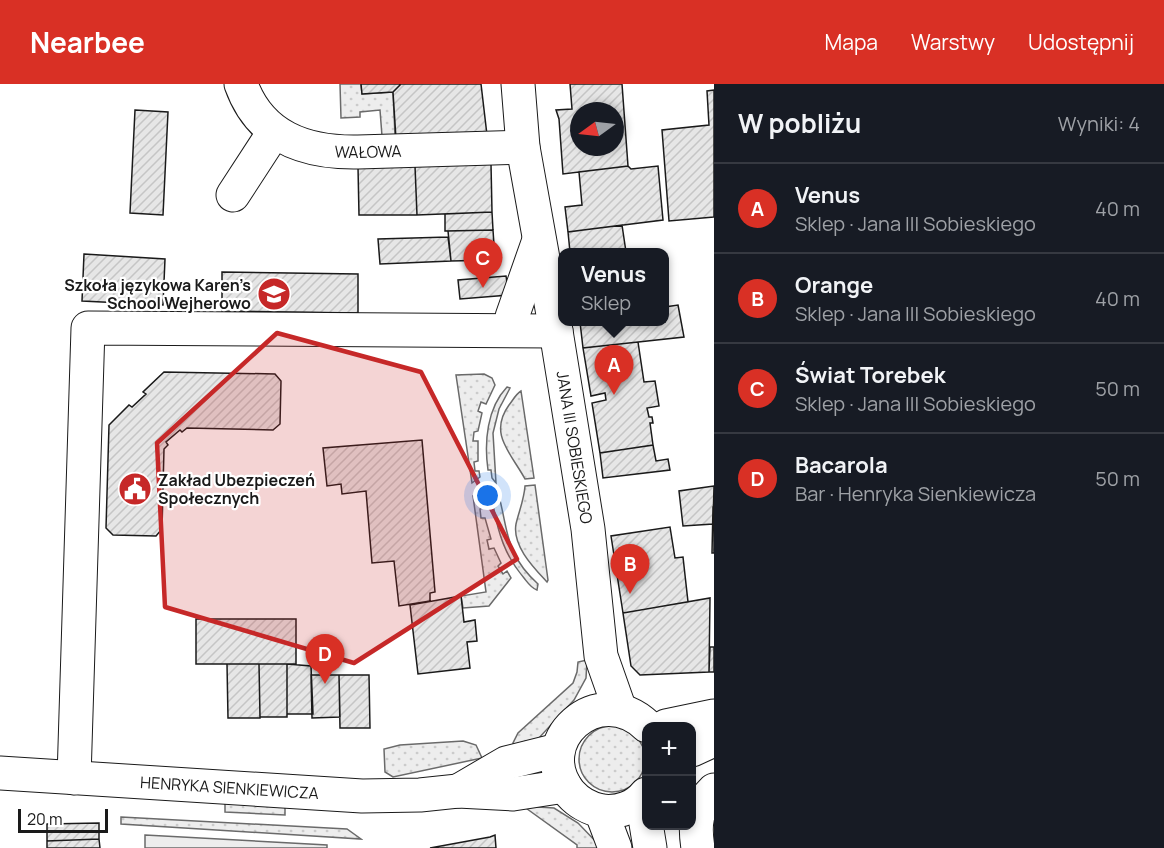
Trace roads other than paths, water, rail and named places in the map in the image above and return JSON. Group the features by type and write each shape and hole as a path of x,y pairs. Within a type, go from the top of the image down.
{"street":[{"name":"WAŁOWA","path":"241,84 245,95 257,113 274,132 292,142 337,153 523,147"},
{"name":"JANA III SOBIESKIEGO","path":"518,84 523,147 588,529 601,656 620,716"},
{"path":"233,195 274,132"},
{"path":"512,317 540,239"},
{"path":"74,778 88,328 233,331 556,331"},
{"path":"620,716 576,720 565,734 558,750 558,769 565,786 574,798 601,811 623,809 642,797"},
{"path":"685,722 714,716"},
{"path":"696,748 714,740"},
{"name":"HENRYKA SIENKIEWICZA","path":"458,791 506,763 558,750"},
{"name":"HENRYKA SIENKIEWICZA","path":"0,773 362,796 420,795 458,791 513,794 565,786"},
{"path":"698,848 695,830 701,804 714,790"},
{"path":"601,811 615,848"},
{"path":"648,830 650,848"}],"place":[{"name":"Świat Torebek","path":"483,288"},
{"name":"Szkoła językowa Karen’s School Wejherowo","path":"274,294"},
{"name":"Venus","path":"614,395"},
{"name":"Zakład Ubezpieczeń Społecznych","path":"135,489"},
{"name":"Orange","path":"630,594"},
{"name":"Bacarola","path":"325,684"}]}
